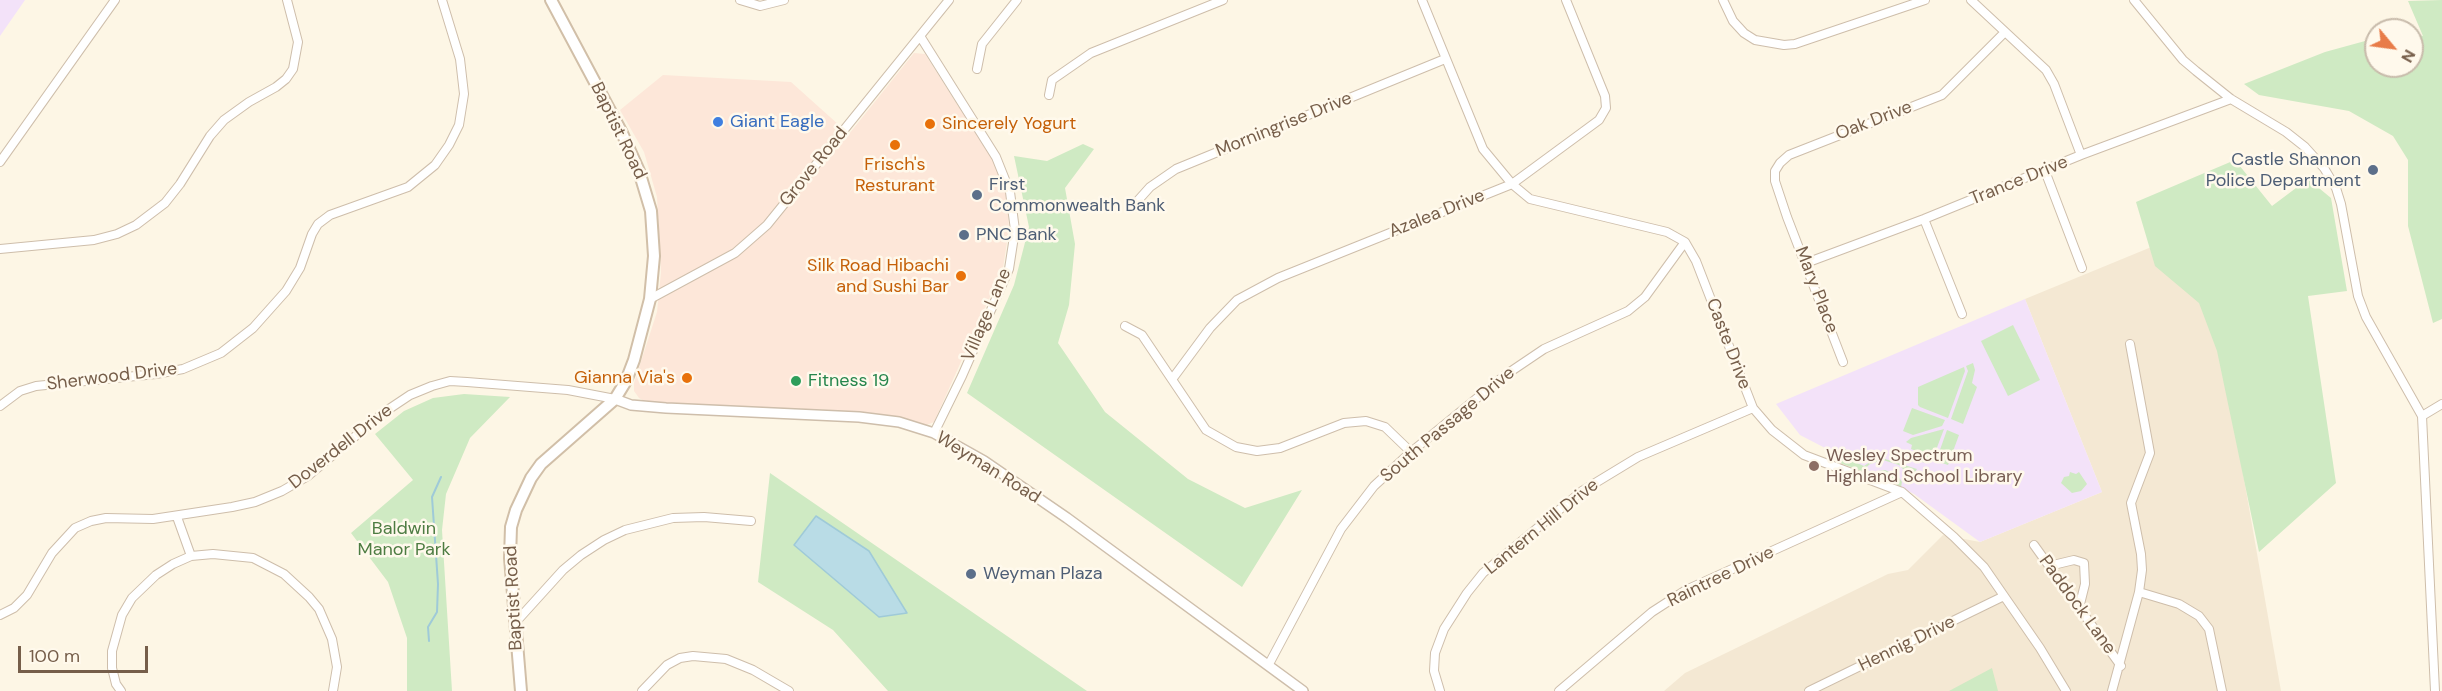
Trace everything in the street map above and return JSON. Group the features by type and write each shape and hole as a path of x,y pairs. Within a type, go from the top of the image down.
{"main road":[{"name":"Baptist Road","path":"521,691 510,558 511,527 523,493 541,464 615,399 626,381 650,299 653,234 646,190 622,133 550,0"}],"street":[{"path":"0,162 115,0"},
{"path":"0,249 94,240 117,234 136,225 165,203 180,184 210,136 224,120 249,102 276,87 293,69 298,42 287,0"},
{"name":"Sherwood Drive","path":"0,406 14,394 36,386 174,370 221,353 253,328 286,291 300,268 318,224 330,215 408,187 435,165 459,125 464,94 460,59 441,0"},
{"path":"741,0 760,6 784,0"},
{"name":"Grove Road","path":"650,299 735,253 767,225 948,0"},
{"path":"977,69 982,44 1017,0"},
{"path":"1049,95 1052,80 1091,53 1223,0"},
{"path":"1422,0 1483,149 1512,184 1530,199 1667,232 1684,243"},
{"name":"Azalea Drive","path":"1173,378 1210,328 1237,300 1278,278 1512,184 1599,120 1606,108 1605,96 1566,0"},
{"path":"1723,0 1733,21 1744,33 1755,40 1785,45 1795,44 1925,0"},
{"path":"1971,0 2046,70 2054,84 2081,155"},
{"path":"2134,0 2183,60 2231,99 2286,132 2305,147 2324,168 2336,188 2358,296 2381,345 2422,416 2435,691"},
{"name":"Oak Drive","path":"1787,217 1775,181 1775,171 1780,163 1802,149 1942,95 2004,33"},
{"name":"Village Lane","path":"920,36 996,157 1010,192 1015,230 1009,269 934,433"},
{"name":"Morningrise Drive","path":"1133,206 1149,187 1176,169 1445,59"},
{"name":"Trance Drive","path":"1806,263 2231,99"},
{"path":"2045,171 2082,268"},
{"name":"Mary Place","path":"1787,217 1844,362"},
{"path":"1924,219 1962,314"},
{"name":"Caste Drive","path":"1684,243 1696,261 1753,408 1772,430 1804,454 1902,492 1976,559 2040,648 2066,691"},
{"name":"South Passage Drive","path":"1269,664 1341,529 1374,486 1411,452 1504,376 1544,349 1628,311 1645,297 1684,243"},
{"path":"1125,326 1142,335 1206,430 1236,447 1257,451 1280,448 1344,423 1366,422 1385,427 1411,452"},
{"path":"2112,691 2121,666 2139,592 2142,570 2141,554 2131,503 2150,453 2130,344"},
{"name":"Doverdell Drive","path":"0,615 14,608 27,595 52,553 75,528 106,518 177,517 255,502 282,492 308,476 383,413 410,395 432,386 450,381 467,382 568,390 615,399"},
{"name":"Weyman Road","path":"615,399 631,405 666,408 859,417 899,422 934,433 984,461 1067,518 1303,691"},
{"path":"2422,416 2442,404"},
{"name":"Lantern Hill Drive","path":"1440,691 1434,671 1435,653 1444,629 1467,593 1484,573 1582,491 1638,457 1753,408"},
{"name":"Raintree Drive","path":"1559,691 1652,612 1686,590 1902,492"},
{"path":"177,517 191,556"},
{"path":"515,623 563,570 604,540 625,530 673,518 751,520"},
{"name":"Paddock Lane","path":"2034,545 2121,666"},
{"path":"121,691 116,684 112,668 112,651 122,615 132,598 156,574 191,556 213,554 253,558 284,574 297,584 319,609 332,639 337,667 333,691"},
{"path":"2049,566 2074,560 2084,562 2085,584 2079,608"},
{"path":"2139,592 2179,604 2199,616 2209,629 2222,691"},
{"name":"Hennig Drive","path":"1809,691 2004,596"},
{"path":"642,691 655,674 667,664 680,658 705,656 726,659 753,670 789,691"}],"shaded area":[{"path":"0,0 25,0 0,36"},
{"path":"914,53 925,54 994,162 1007,191 1009,229 1003,268 934,422 924,426 871,414 831,410 663,404 646,402 639,398 634,391 634,383 657,312 661,272 657,197 644,152 620,110 663,75 791,82 849,134"},
{"path":"2200,227 2281,691 1664,691 1685,673 1888,574 1908,570 1943,535 1980,542 2102,492 2025,299"},
{"path":"2025,299 2102,492 1980,542 1914,494 1800,435 1776,404"}],"green space":[{"path":"2442,0 2442,319 2433,323 2408,226 2408,160 2393,136 2349,111 2259,95 2244,84 2325,52 2364,41 2364,78 2424,78 2424,18 2415,18 2408,1"},
{"path":"1083,144 1094,149 1065,188 1075,244 1069,305 1058,343 1105,412 1188,479 1245,508 1302,490 1242,587 967,393 1014,285 1029,227 1014,156 1047,161"},
{"path":"2235,160 2272,206 2308,179 2331,198 2347,291 2308,296 2336,483 2259,552 2217,351 2199,303 2155,266 2136,202"},
{"path":"2013,325 2040,380 2008,396 1981,341"},
{"path":"1973,363 1975,370 1972,383 1977,387 1963,424 1951,419 1968,371 1966,366"},
{"path":"1964,367 1965,371 1948,418 1918,405 1918,387"},
{"name":"Baldwin Manor Park","path":"464,394 510,397 470,438 446,494 442,530 452,691 407,691 407,638 388,582 351,533 413,480 375,434 404,411 433,398"},
{"path":"1912,408 1945,420 1942,426 1913,435 1903,431"},
{"path":"1944,429 1933,458 1925,463 1913,459 1916,451 1911,449 1912,445 1906,442 1911,438"},
{"path":"1947,430 1959,435 1948,465 1936,461"},
{"path":"1846,449 1843,457 1864,466 1873,460 1882,458 1917,469 1909,475 1899,465 1883,460 1870,464 1862,471 1837,462 1835,458"},
{"path":"1885,470 1898,476 1902,482 1901,487 1873,475"},
{"path":"2070,472 2076,474 2079,472 2087,484 2081,491 2072,493 2061,483"},
{"path":"770,473 1087,691 888,691 833,630 758,582"},
{"path":"1992,668 1998,691 1949,691"}],"water":[{"path":"816,516 869,551 907,613 879,617 794,545"}],"waterway":[{"path":"429,641 428,627 437,612 438,584 432,497 441,477"}],"place":[{"name":"Giant Eagle","path":"718,122"},
{"name":"Sincerely Yogurt","path":"930,124"},
{"name":"Frisch's Resturant","path":"895,145"},
{"name":"Castle Shannon Police Department","path":"2373,170"},
{"name":"First Commonwealth Bank","path":"977,195"},
{"name":"PNC Bank","path":"964,235"},
{"name":"Silk Road Hibachi and Sushi Bar","path":"961,276"},
{"name":"Gianna Via's","path":"687,378"},
{"name":"Fitness 19","path":"796,381"},
{"name":"Wesley Spectrum Highland School Library","path":"1814,466"},
{"name":"Weyman Plaza","path":"971,574"}]}
